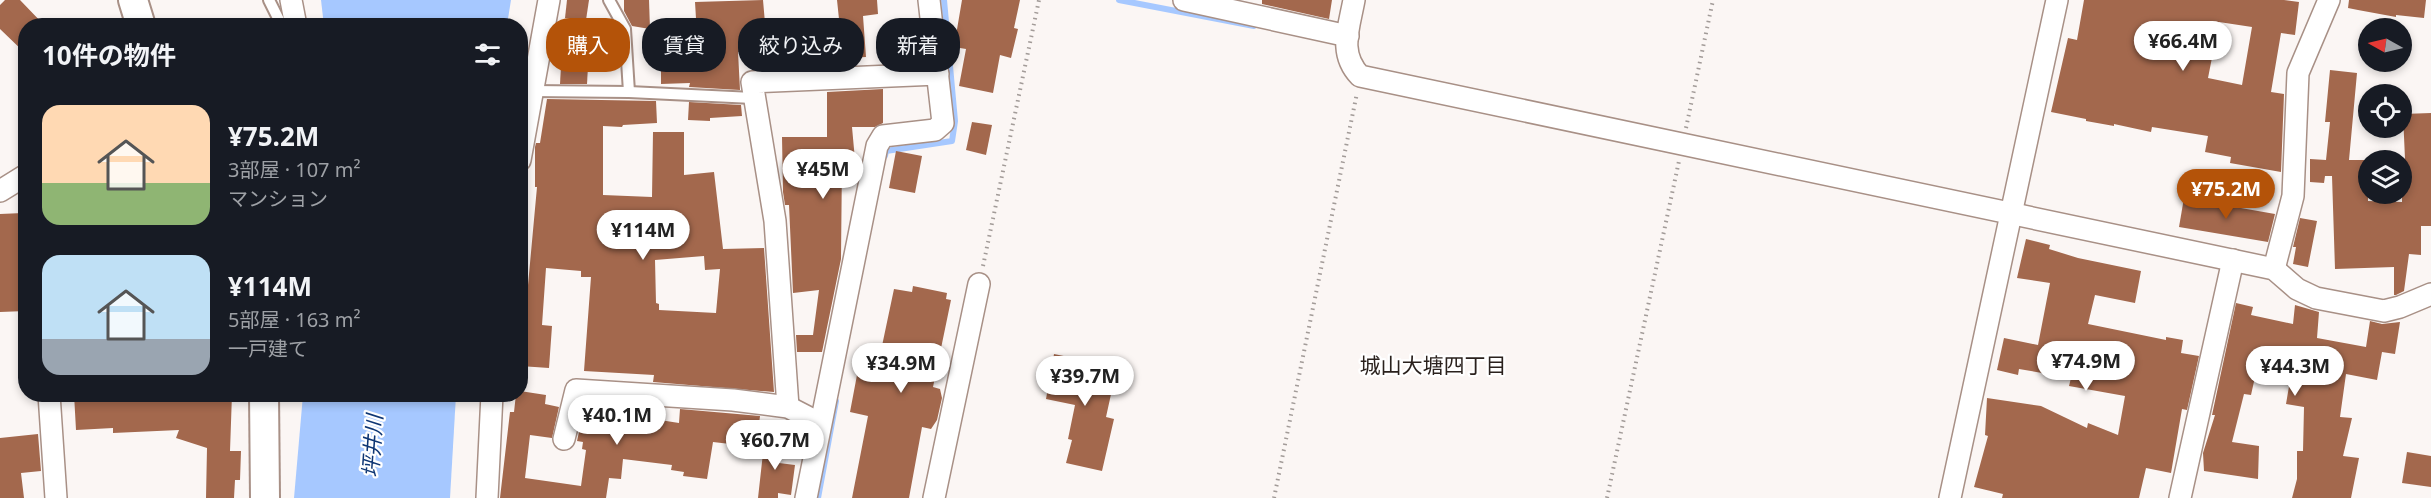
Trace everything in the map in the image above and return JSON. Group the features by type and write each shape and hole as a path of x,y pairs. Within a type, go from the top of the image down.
{"main road":[{"path":"133,0 139,18"},
{"path":"264,402 265,498"}],"street":[{"path":"291,0 294,18"},
{"path":"528,114 549,0"},
{"path":"806,498 819,423 878,146 883,136 935,130 943,123 929,0"},
{"path":"1184,0 1348,36"},
{"path":"1354,0 1347,56 1350,66 1360,75 2274,269 2297,289 2316,297 2384,311 2431,294"},
{"path":"1950,498 2057,0"},
{"path":"2274,269 2293,196 2298,73 2330,0"},
{"path":"788,407 775,221 752,82 938,74"},
{"path":"0,191 18,180"},
{"path":"2180,498 2233,260"},
{"path":"934,498 979,284"},
{"path":"564,439 576,390 733,400 788,407 819,423"},
{"path":"50,402 56,498"},
{"path":"487,498 492,402"}],"lane":[{"path":"269,0 278,18"},
{"path":"609,0 625,29 629,92"},
{"path":"532,91 629,92 753,98"}],"path":[{"path":"979,284 1039,0"},
{"path":"1607,498 1713,0"},
{"path":"1274,498 1360,75"}],"water":[{"path":"321,0 511,0 508,18 323,18"},
{"name":"坪井川","path":"302,402 456,402 450,498 294,498"}],"building":[{"path":"5,0 20,0 37,18 18,18 18,46 0,29 0,5"},
{"path":"567,0 589,0 586,18 565,18"},
{"path":"624,0 649,0 650,18 642,18 642,28 632,26 630,18 624,11"},
{"path":"763,0 765,18 738,18 740,90 689,87 690,83 661,84 661,72 726,72 726,18 696,18 695,2"},
{"path":"837,0 877,0 878,14 863,16 863,18 839,18"},
{"path":"962,0 1020,0 1014,28 1018,29 1011,58 1000,55 993,93 959,86 966,49 960,48 959,18"},
{"path":"1262,0 1332,0 1329,19 1262,4"},
{"path":"2084,0 2284,0 2299,2 2295,35 2281,33 2271,92 2284,94 2281,172 2230,163 2231,157 2205,152 2208,136 2152,127 2151,132 2086,121 2086,119 2051,112 2068,38 2077,40","holes":["2219,22 2252,27 2242,85 2208,78"]},
{"path":"2349,0 2426,0 2424,18 2396,15 2396,17 2348,8"},
{"path":"864,30 866,57 864,57"},
{"path":"2330,70 2357,73 2349,160 2358,160 2358,204 2412,204 2412,150 2405,150 2404,138 2412,138 2412,114 2431,113 2431,226 2421,226 2421,255 2409,254 2404,291 2396,295 2394,295 2394,267 2335,269 2332,176 2325,176 2324,183 2310,182 2310,159 2326,160 2330,122 2325,122"},
{"path":"561,72 588,72 587,84 560,84"},
{"path":"883,89 883,123 875,127 852,127 855,160 842,161 841,259 822,352 797,352 796,335 813,335 819,290 793,293 789,205 785,205 783,192 782,137 827,137 827,92"},
{"path":"547,99 656,101 657,123 623,125 622,127 603,126 603,195 652,197 653,132 684,132 684,175 714,172 723,249 764,248 774,392 653,382 654,375 584,371 591,277 581,277 581,271 546,268 542,325 552,326 549,368 528,367 528,285 537,187 535,187 536,143 540,143","holes":["704,256 705,270 720,269 716,313 659,310 659,304 656,303 655,260"]},
{"path":"689,102 741,105 742,116 710,118 710,121 688,120"},
{"path":"972,122 992,125 986,155 966,150"},
{"path":"896,151 922,156 915,193 889,188"},
{"path":"2184,198 2275,214 2268,242 2179,227"},
{"path":"18,213 18,311 0,312 0,214"},
{"path":"2300,218 2317,221 2308,267 2293,264 2296,247 2293,247"},
{"path":"2026,239 2050,245 2049,249 2078,258 2141,271 2135,303 2095,295 2088,324 2166,340 2166,337 2183,340 2181,353 2199,356 2187,410 2182,409 2171,473 2146,468 2139,498 2002,498 2003,494 1974,487 1988,436 1985,435 1987,398 2041,406 2087,428 2088,423 2118,435 2125,396 2069,386 2071,378 2019,369 2018,375 1997,370 2004,338 2038,345 2050,283 2017,278"},
{"path":"913,286 947,293 946,299 951,300 933,387 940,389 942,398 937,420 931,429 922,427 909,498 852,498 868,416 850,412 857,375 875,379 894,289 912,292"},
{"path":"2236,303 2253,307 2251,315 2293,324 2295,305 2319,312 2317,338 2366,347 2370,321 2382,324 2400,322 2395,354 2382,352 2377,380 2346,374 2340,417 2352,418 2343,456 2359,458 2351,498 2292,498 2297,479 2297,451 2303,451 2304,407 2286,404 2294,357 2261,350 2251,395 2244,394 2232,442 2259,446 2258,479 2204,471 2203,453 2215,415 2212,415"},
{"path":"1054,354 1117,367 1106,417 1114,419 1102,471 1066,463 1072,440 1068,439 1075,405 1046,399"},
{"path":"528,392 546,395 545,404 559,407 552,438 530,435 525,478 581,486 586,450 582,449 583,442 577,441 584,409 605,412 602,427 637,431 638,423 646,424 647,418 679,423 680,409 760,416 756,447 713,442 707,479 683,476 684,472 671,470 672,465 623,459 621,479 609,478 606,498 500,498 510,412 514,412 515,402 528,402"},
{"path":"74,402 232,402 230,451 241,451 240,480 235,480 234,498 206,498 207,448 176,438 179,430 113,433 113,428 76,430"},
{"path":"38,434 41,471 21,473 24,498 0,498 0,438"},
{"path":"765,435 782,437 779,463 795,465 791,495 778,493 778,498 758,498"},
{"path":"2407,452 2431,456 2431,487 2402,483"}],"waterway":[{"path":"885,156 886,151 952,141 955,121 944,0"},
{"path":"1119,0 1254,26"},
{"path":"818,498 836,401"}],"district":[{"name":"城山大塘四丁目","path":"1433,365"}]}
